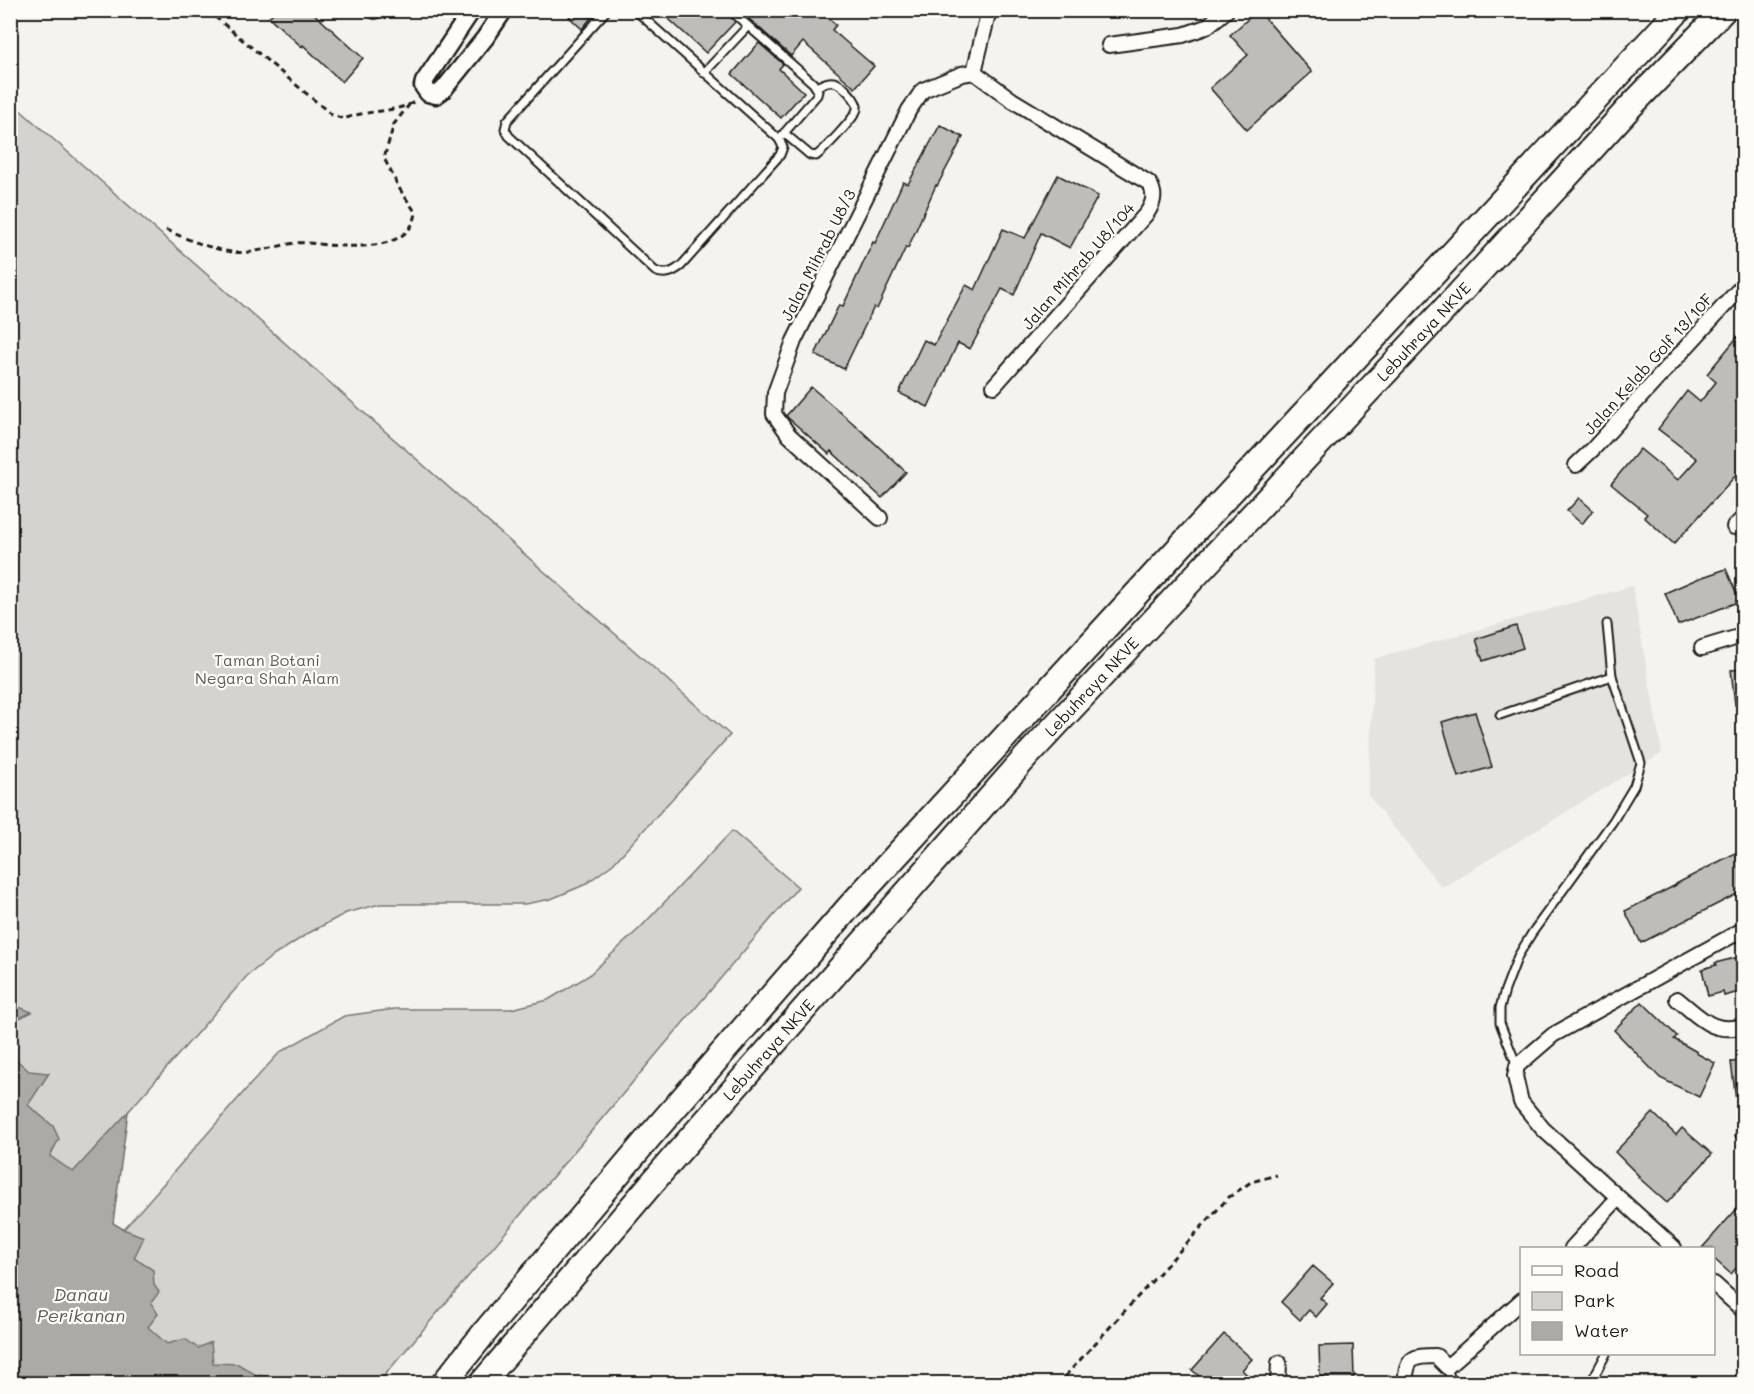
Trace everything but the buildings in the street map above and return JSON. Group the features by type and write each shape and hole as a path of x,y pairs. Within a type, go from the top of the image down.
{"highway":[{"name":"Lebuhraya NKVE","path":"443,1383 650,1136 850,906 1162,566 1679,10"},
{"name":"Lebuhraya NKVE","path":"488,1376 691,1138 1026,757 1484,267 1630,107 1724,10"}],"street":[{"path":"472,10 424,82 423,86 428,93 436,95 443,90 485,38 504,10"},
{"path":"974,72 988,10"},
{"path":"1109,45 1182,35 1206,27 1227,10"},
{"name":"Jalan Mihrab U8/104","path":"974,72 1011,100 1149,183 1154,190 1152,205 1147,213 994,386"},
{"name":"Jalan Mihrab U8/3","path":"880,518 789,435 774,414 775,393 794,341 909,110 923,90 962,74 974,72"},
{"name":"Jalan Kelab Golf 13/10F","path":"1576,465 1743,284"},
{"path":"1702,648 1735,638 1743,638"},
{"path":"1673,1247 1543,1129 1521,1102 1515,1076 1517,1066 1553,1035 1743,928"},
{"path":"1677,999 1706,1022 1719,1029 1731,1030 1743,1026"},
{"path":"1573,1247 1618,1198"},
{"path":"1715,1286 1743,1311"},
{"path":"1405,1383 1408,1363 1416,1357 1436,1356 1447,1367 1520,1301"},
{"path":"1278,1383 1279,1363"}],"lane":[{"path":"607,10 507,121 505,129 509,136 655,271 665,274 681,266 780,155 783,147 782,136 818,95 816,87 730,10"},
{"path":"635,10 704,72 782,136 810,155 816,156 854,116 857,107 856,101 837,83 829,81 816,87"},
{"path":"704,72 748,26"},
{"path":"1517,1066 1500,1023 1500,1008 1518,956 1613,821 1634,786 1640,771 1641,763 1612,676 1607,624"},
{"path":"1500,716 1612,676"},
{"path":"1743,1128 1740,1135 1743,1138"},
{"path":"1590,1383 1605,1355"},
{"path":"1447,1367 1452,1383"}],"path":[{"path":"207,10 333,115 344,119 357,114 409,105"},
{"path":"166,230 200,245 234,252 270,249 297,243 335,246 374,245 400,238 414,224 416,213 399,188 384,158 394,123 409,105 428,93"},
{"path":"1058,1383 1229,1197 1251,1182 1277,1175"}],"shaded area":[{"path":"1632,586 1662,753 1442,888 1368,795 1374,659"}],"green space":[{"name":"Taman Botani Negara Shah Alam","path":"11,102 730,735 613,864 584,885 551,899 525,904 380,904 346,913 307,934 270,958 247,976 128,1112 11,1277"},
{"path":"732,831 798,887 378,1383 11,1384 11,1358 280,1052 344,1016 395,1009 511,1009 548,1000 588,976 640,928"}],"water":[{"path":"11,1004 32,1012 11,1022"},
{"name":"Danau Perikanan","path":"11,1055 29,1071 49,1073 28,1105 53,1126 59,1139 50,1156 73,1172 128,1112 113,1223 144,1237 134,1258 153,1270 154,1285 159,1292 151,1303 158,1314 148,1327 167,1344 185,1339 198,1348 211,1342 213,1363 238,1364 256,1375 279,1378 301,1377 307,1383 11,1383 10,1265 14,1262 11,1246 18,1219 10,1211"}]}
